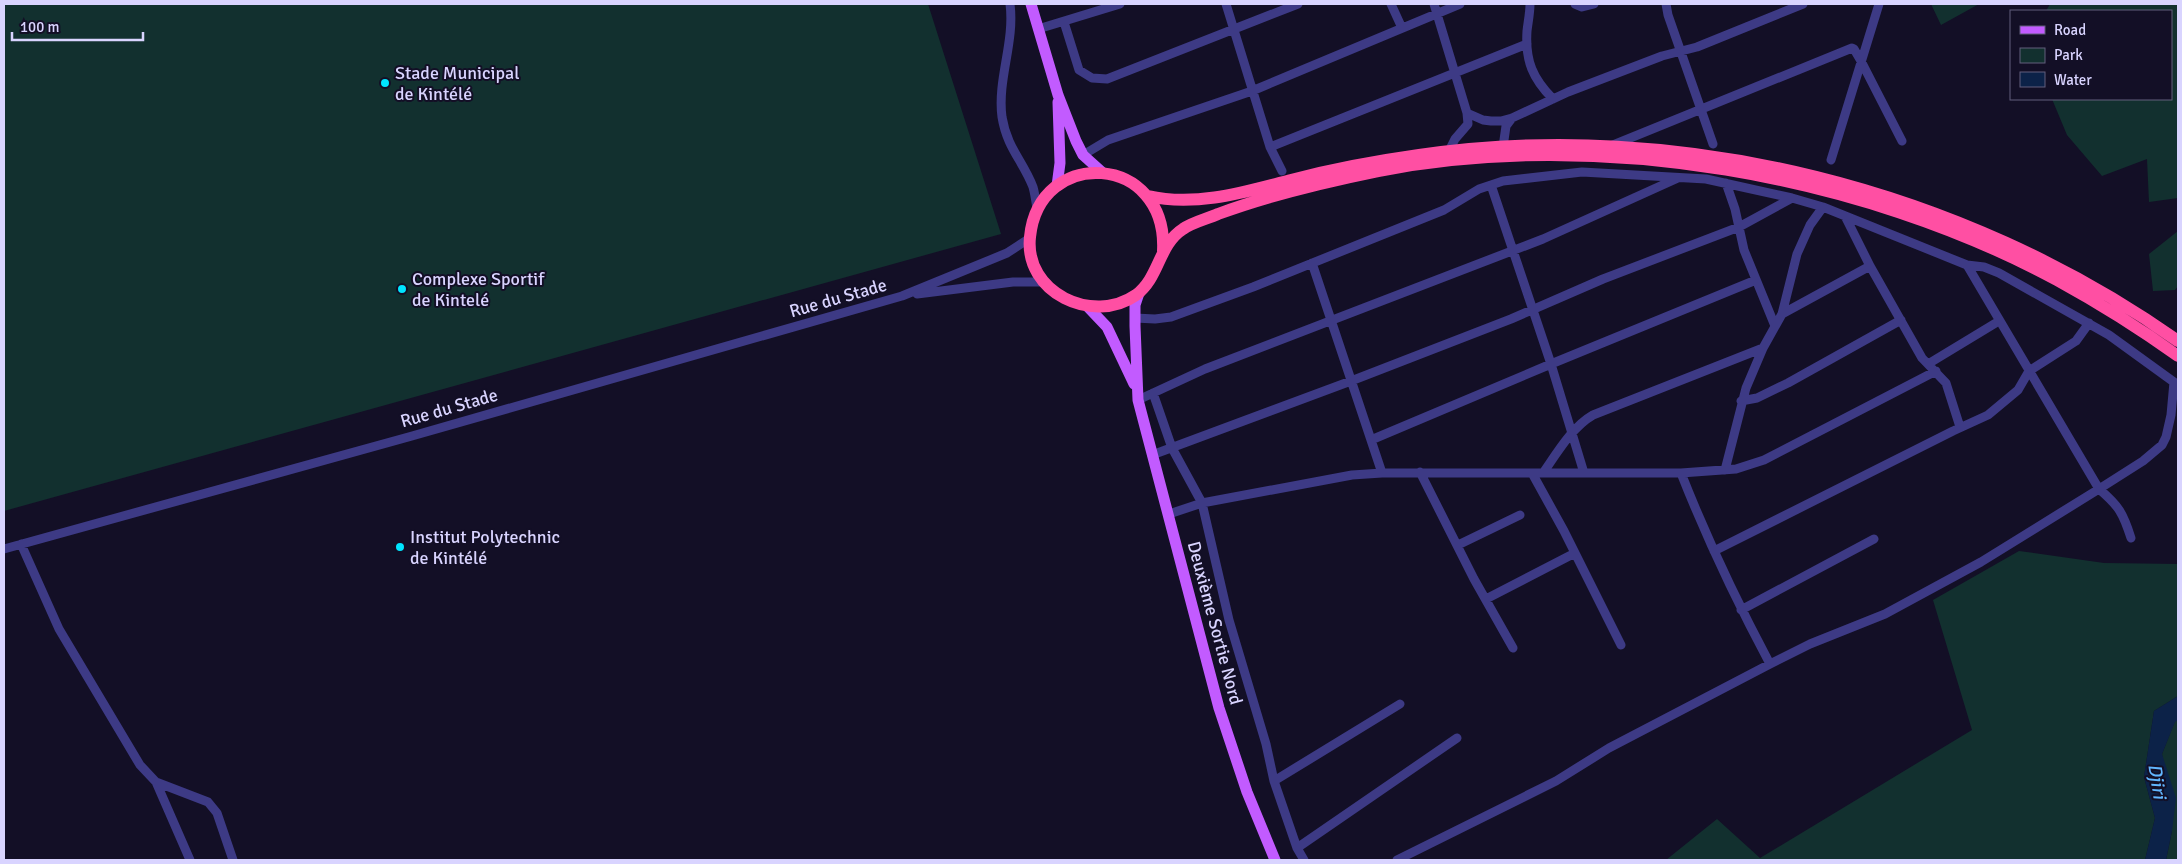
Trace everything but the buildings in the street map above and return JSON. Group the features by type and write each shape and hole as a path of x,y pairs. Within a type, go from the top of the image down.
{"highway":[{"path":"1148,196 1175,200 1234,195 1382,160 1449,151 1503,147 1611,146 1682,152 1749,162 1888,197 1993,238 2061,270 2117,307 2178,356"},
{"path":"1163,251 1183,228 1236,207 1380,170 1491,158 1538,156 1620,158 1752,174 1825,190 1878,205 1979,243 2117,307 2178,340"},
{"path":"1087,173 1103,173 1120,177 1135,185 1148,196 1161,222 1164,236 1163,251 1155,274 1139,293 1123,302 1106,307 1088,307 1071,303 1044,282 1036,269 1031,254 1030,238 1037,209 1057,186 1071,178 1087,173"}],"main road":[{"path":"1031,4 1058,95 1083,155 1103,173"},
{"path":"1057,186 1060,163 1058,95"},
{"name":"Deuxième Sortie Nord","path":"1137,395 1135,306 1139,293"},
{"name":"Deuxième Sortie Nord","path":"1088,307 1107,327 1137,395 1219,708 1247,792 1275,860"}],"street":[{"path":"1010,4 1012,19 1001,103 1002,117 1011,148 1033,188 1037,209"},
{"path":"1038,29 1120,4"},
{"path":"1226,4 1270,147 1282,171"},
{"path":"1064,22 1079,70 1092,78 1107,79 1298,4"},
{"path":"1391,4 1402,28"},
{"path":"1434,4 1467,113 1468,124 1455,139 1449,151"},
{"path":"1083,155 1108,140 1252,91 1460,4"},
{"path":"1530,4 1527,44 1532,71 1535,78 1553,99"},
{"path":"1574,4 1582,7 1594,4"},
{"path":"1666,4 1713,144"},
{"path":"1467,113 1483,120 1491,121 1512,118 1553,99 1662,56 1682,52 1803,4"},
{"path":"1832,160 1880,4"},
{"path":"1270,147 1361,109 1432,84 1454,72 1527,44"},
{"path":"1611,146 1849,48 1854,49 1862,61 1902,141"},
{"path":"1503,147 1506,126 1512,118"},
{"path":"1135,318 1155,319 1177,315 1254,287 1444,210 1502,181 1582,172 1681,177 1726,183 1823,207 1967,265 1984,267 2089,323 2176,383 2171,415 2162,446 2143,461 1981,562 1885,614 1810,644 1770,664 1609,748 1556,781 1397,860"},
{"path":"1137,395 1153,393 1205,370 1543,239 1681,177"},
{"path":"1726,183 1740,227 1744,250 1775,326"},
{"path":"1491,185 1551,364 1584,473"},
{"path":"1152,454 1351,381 1533,310 1603,279 1740,227 1792,198"},
{"path":"1725,470 1742,401 1763,348 1782,314 1797,254 1810,225 1823,207"},
{"path":"1846,216 1870,266 1900,320 1928,364 1946,383 1960,427"},
{"name":"Rue du Stade","path":"4,549 412,436 902,296 1006,253 1030,238"},
{"path":"1312,263 1382,473"},
{"path":"1967,265 2099,489 2115,503 2122,514 2131,538"},
{"path":"1782,314 1870,266"},
{"path":"1371,440 1756,280"},
{"name":"Rue du Stade","path":"902,296 969,286 1013,282 1044,282"},
{"path":"1742,401 1757,398 1788,383 1900,320"},
{"path":"1928,364 1999,321"},
{"path":"1714,551 1960,427 1988,415 2018,390 2029,371 2076,341 2089,323"},
{"path":"1543,473 1572,434 1586,419 1593,415 1763,348"},
{"path":"1169,514 1202,503 1352,475 1420,472 1681,474 1750,466 1936,371"},
{"path":"1153,393 1172,448 1202,503 1229,620 1266,744 1274,781 1297,848 1304,860"},
{"path":"1420,472 1513,648"},
{"path":"1532,473 1621,645"},
{"path":"1681,474 1741,610 1770,664"},
{"path":"1458,545 1520,515"},
{"path":"1741,610 1874,539"},
{"path":"21,544 59,629 140,765 156,782 190,860"},
{"path":"1486,599 1575,553"},
{"path":"1274,781 1400,704"},
{"path":"1297,848 1457,738"},
{"path":"156,782 208,802 217,813 233,860"}],"green space":[{"name":"Complexe Sportif de Kintelé","path":"4,4 928,4 1001,234 4,511"},
{"path":"1931,4 1979,4 1941,25"},
{"path":"2050,4 2178,4 2178,198 2149,202 2147,159 2102,176 2067,135 2052,100 2172,100 2172,10 2047,10"},
{"path":"2178,231 2178,286 2175,290 2153,291 2149,254"},
{"path":"2019,551 2104,563 2178,564 2178,696 2154,711 2144,777 2155,818 2145,860 1666,860 1717,819 1760,858 1972,730 1933,600"},
{"path":"2178,720 2178,860 2166,860 2172,831 2162,754 2175,721"}],"water":[{"name":"Djiri","path":"2178,696 2178,720 2175,722 2162,754 2176,798 2172,831 2166,860 2145,860 2155,818 2144,777 2154,711"}],"place":[{"name":"Stade Municipal de Kintélé","path":"385,83"},
{"name":"Complexe Sportif de Kintelé","path":"402,289"},
{"name":"Institut Polytechnic de Kintélé","path":"400,547"}]}
